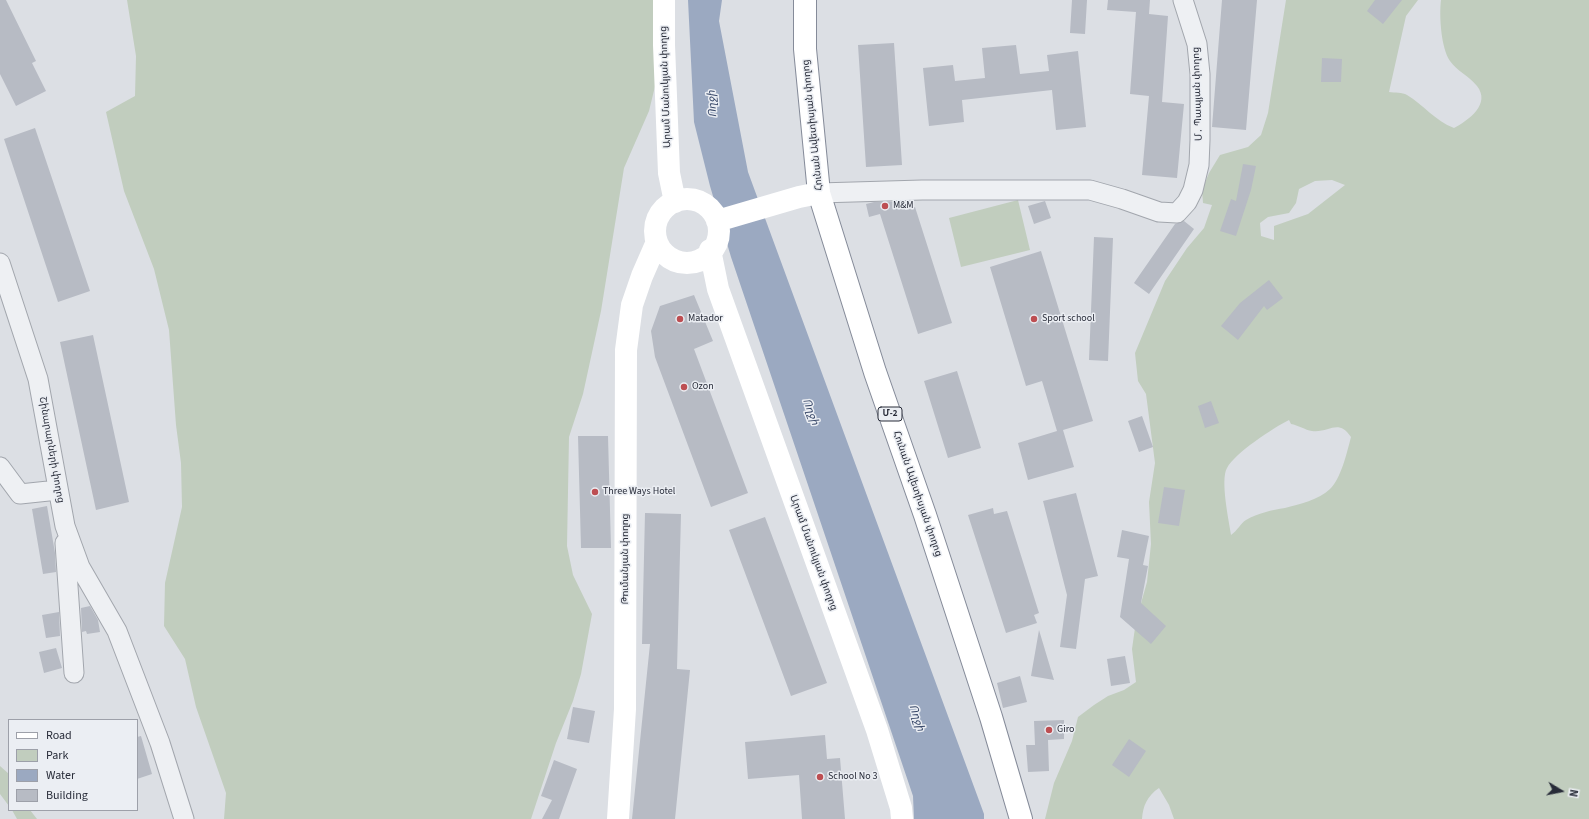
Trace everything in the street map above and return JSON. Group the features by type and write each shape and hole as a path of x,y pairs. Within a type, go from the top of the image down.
{"main road":[{"name":"Արամ Մանուկյան փողոց","path":"664,0 664,45 669,173 685,201"},
{"name":"Հունան Ավետիսյան փողոց","path":"805,0 809,195 875,372 925,515 1021,819"},
{"path":"718,221 809,195"},
{"path":"685,201 708,208 718,221 718,235 715,245 702,257 681,263 663,251 655,232 657,221 662,211 670,204 685,201"},
{"name":"Թումանյան փողոց","path":"618,819 625,709 626,350 632,305 642,276 663,251"},
{"name":"Արամ Մանուկյան փողոց","path":"702,257 718,289 877,730 901,808 902,819"}],"street":[{"name":"Մ․ Պապյան փողոց","path":"809,195 922,190 1090,190 1159,212 1177,213 1187,202 1193,190 1199,166 1200,74 1197,44 1183,0"},
{"name":"Շինարարների փողոց","path":"0,263 38,379 65,526 80,567 117,631 160,743 184,819"},
{"path":"0,467 20,494 58,490"},
{"path":"65,526 74,673"}],"green space":[{"path":"127,0 660,0 659,70 649,111 624,168 601,311 583,394 569,437 567,546 573,575 592,614 581,674 573,701 556,743 531,819 224,819 226,793 196,707 185,659 164,626 165,583 182,507 181,463 176,425 169,330 154,269 124,191 106,112 135,96 136,56"},
{"path":"1286,0 1418,0 1406,16 1389,92 1407,95 1435,117 1454,128 1466,121 1476,111 1480,105 1481,93 1470,79 1453,65 1447,55 1441,31 1441,0 1589,0 1589,819 1174,819 1169,805 1159,788 1151,794 1146,802 1142,819 1045,819 1054,783 1072,741 1078,717 1108,696 1124,690 1136,682 1132,649 1136,621 1147,582 1151,544 1149,502 1155,463 1146,394 1138,381 1135,353 1165,281 1187,248 1204,228 1212,205 1203,203 1202,190 1209,173 1220,155 1248,147 1261,135 1268,113","holes":["1332,180 1345,185 1308,214 1274,226 1274,240 1261,236 1260,223 1268,217 1289,213 1296,203 1299,189 1315,181","1289,420 1291,424 1312,431 1338,427 1342,428 1351,437 1343,465 1334,485 1315,499 1255,515 1244,521 1231,535 1224,482 1227,468 1231,462 1246,448"]},
{"path":"1018,200 1030,250 961,267 949,218"},
{"path":"0,766 8,773 8,805 0,794"},
{"path":"13,811 31,811 37,819 17,819"}],"water":[{"name":"Ողջի","path":"688,0 722,0 719,21 748,172 984,814 984,819 914,819 913,796 731,257 710,186 694,122"}],"building":[{"path":"0,0 6,0 36,61 32,63 46,91 16,106 0,74"},
{"path":"1072,0 1087,0 1085,34 1070,33"},
{"path":"1108,0 1150,0 1149,14 1168,16 1162,102 1184,104 1177,178 1142,175 1149,96 1130,94 1136,12 1107,10"},
{"path":"1222,0 1257,0 1246,130 1212,127"},
{"path":"1375,0 1402,0 1383,24 1367,11"},
{"path":"894,43 902,165 866,167 858,45"},
{"path":"1016,45 1020,74 1049,71 1047,55 1078,51 1086,127 1056,130 1052,90 962,100 964,122 929,126 923,68 953,65 955,81 985,78 982,48"},
{"path":"1322,58 1342,59 1341,82 1321,82"},
{"path":"35,128 90,291 58,302 4,139"},
{"path":"1243,164 1256,166 1251,190 1236,236 1220,231 1231,199 1236,201"},
{"path":"1045,201 1051,218 1034,224 1028,206"},
{"path":"874,202 903,202 905,210 915,207 952,323 918,334 880,214 869,217 866,204"},
{"path":"1184,221 1194,229 1149,294 1134,283 1175,224"},
{"path":"1094,237 1113,238 1108,361 1089,360"},
{"name":"Sport school","path":"1041,251 1093,421 1063,430 1074,467 1028,480 1018,443 1057,431 1042,381 1026,386 990,267"},
{"path":"1269,280 1283,298 1267,310 1264,306 1238,340 1221,326 1240,303"},
{"path":"694,295 713,341 694,349 748,493 711,507 655,357 651,331 660,306"},
{"path":"93,335 129,502 96,510 60,342"},
{"path":"957,371 981,448 948,458 924,381"},
{"path":"1211,401 1219,423 1205,428 1198,406"},
{"path":"1142,416 1153,447 1139,452 1128,421"},
{"name":"Three Ways Hotel","path":"578,436 608,436 611,548 581,548"},
{"path":"1164,487 1185,490 1179,526 1158,523"},
{"path":"1076,493 1098,576 1085,579 1076,649 1060,647 1067,595 1043,501"},
{"path":"47,506 55,553 56,572 43,574 32,509"},
{"path":"993,508 994,514 1007,511 1039,613 1034,615 1037,623 1006,633 968,515"},
{"path":"645,513 681,514 677,669 690,670 675,819 632,819 650,644 642,644"},
{"path":"765,517 827,683 791,696 729,530"},
{"path":"1122,530 1149,536 1143,565 1148,566 1141,603 1166,626 1151,644 1120,617 1129,559 1117,557"},
{"path":"90,606 98,620 100,632 87,634 86,631 82,632 81,608"},
{"path":"59,612 60,636 46,638 42,615"},
{"path":"1039,630 1054,680 1031,676"},
{"path":"56,648 62,668 44,673 39,652"},
{"path":"1125,656 1130,683 1111,686 1107,659"},
{"path":"1020,676 1027,702 1003,708 997,683"},
{"path":"573,707 595,711 589,743 567,739"},
{"path":"1064,720 1064,739 1048,740 1049,771 1028,772 1026,745 1035,745 1034,721"},
{"name":"School No 3","path":"825,735 827,759 840,758 845,819 802,819 799,775 748,779 745,742"},
{"path":"141,736 152,774 138,779 138,737"},
{"path":"1129,739 1146,751 1129,777 1112,765"},
{"path":"554,760 577,769 559,819 542,819 552,800 541,796"}],"place":[{"name":"M&M","path":"885,206"},
{"name":"Matador","path":"680,319"},
{"name":"Sport school","path":"1034,319"},
{"name":"Ozon","path":"684,387"},
{"name":"Three Ways Hotel","path":"595,492"},
{"name":"Giro","path":"1049,730"},
{"name":"School No 3","path":"820,777"}]}
